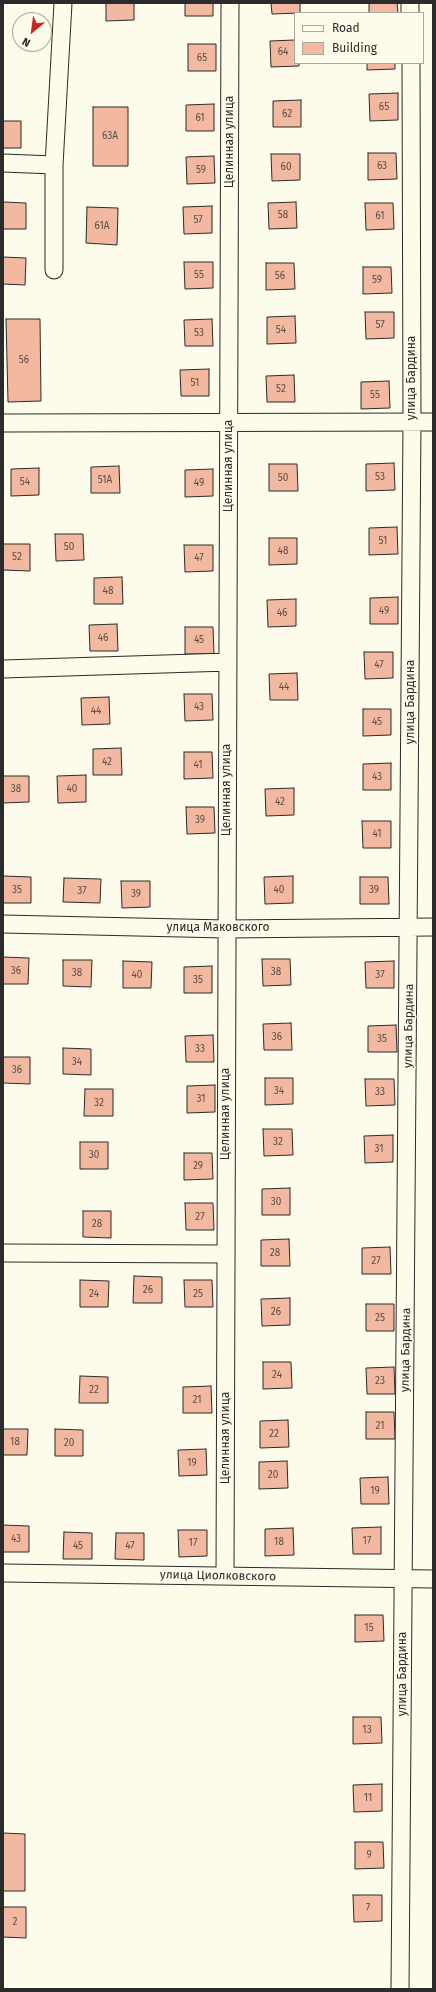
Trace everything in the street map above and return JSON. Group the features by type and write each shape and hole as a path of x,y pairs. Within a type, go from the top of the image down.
{"street":[{"path":"54,270 54,165 63,3"},
{"name":"Целинная улица","path":"225,1576 230,3"},
{"name":"улица Бардина","path":"400,1989 410,926 412,422 411,64"},
{"path":"3,163 54,165"},
{"path":"3,423 433,422"},
{"path":"3,669 228,662"},
{"name":"улица Маковского","path":"3,924 226,929 410,926 433,927"},
{"path":"3,1253 226,1254"},
{"name":"улица Циолковского","path":"3,1572 433,1579"}],"building":[{"path":"106,3 134,3 134,20 106,21"},
{"path":"185,3 213,3 213,16 185,16"},
{"path":"271,3 300,3 300,12 272,14"},
{"path":"369,3 397,3 398,12 369,12"},
{"path":"294,40 294,64 299,64 299,66 271,67 270,41"},
{"path":"188,44 216,44 216,71 188,71"},
{"path":"367,64 395,64 395,69 367,70"},
{"path":"398,93 398,120 370,121 369,94"},
{"path":"301,100 301,127 273,127 273,101"},
{"path":"214,104 214,131 186,131 186,105"},
{"path":"93,107 128,107 128,166 93,166"},
{"path":"3,121 21,121 21,148 3,148"},
{"path":"368,153 396,153 397,179 368,180"},
{"path":"271,154 300,154 300,180 272,181"},
{"path":"214,156 215,183 187,184 186,157"},
{"path":"3,202 26,203 26,229 3,229"},
{"path":"296,202 297,228 269,229 268,203"},
{"path":"365,203 393,203 394,229 366,230"},
{"path":"212,206 212,233 184,234 183,207"},
{"path":"87,207 118,208 117,245 86,243"},
{"path":"3,257 26,258 25,285 3,284"},
{"path":"184,262 213,262 213,288 185,289"},
{"path":"266,263 294,263 295,289 266,290"},
{"path":"363,267 391,267 392,293 363,294"},
{"path":"365,312 394,312 394,338 366,339"},
{"path":"295,316 296,343 267,344 267,317"},
{"path":"6,319 40,319 41,401 8,402"},
{"path":"212,319 213,346 185,346 184,320"},
{"path":"209,369 209,396 181,396 180,370"},
{"path":"294,375 295,402 267,402 266,376"},
{"path":"389,381 390,408 361,409 361,382"},
{"path":"394,463 395,490 366,491 366,464"},
{"path":"269,464 297,464 298,491 269,491"},
{"path":"119,466 120,493 91,493 91,467"},
{"path":"39,468 39,495 11,496 11,469"},
{"path":"213,469 213,496 185,497 185,470"},
{"path":"397,527 398,554 369,555 369,528"},
{"path":"55,534 83,534 84,560 56,561"},
{"path":"269,538 297,538 297,564 269,565"},
{"path":"3,544 30,544 30,571 3,570"},
{"path":"184,545 213,545 213,571 185,572"},
{"path":"122,577 123,604 94,604 94,578"},
{"path":"398,597 398,624 370,624 370,598"},
{"path":"296,599 296,626 268,627 267,600"},
{"path":"117,624 118,651 90,651 89,625"},
{"path":"185,627 213,627 214,654 185,654"},
{"path":"364,652 393,652 393,678 365,679"},
{"path":"297,673 298,700 270,700 269,674"},
{"path":"184,694 212,694 213,720 185,721"},
{"path":"109,697 110,724 82,725 81,698"},
{"path":"363,709 391,709 391,735 363,736"},
{"path":"121,748 122,775 93,775 93,749"},
{"path":"184,752 212,752 213,778 184,779"},
{"path":"391,763 391,790 363,790 363,764"},
{"path":"86,775 86,802 58,803 57,776"},
{"path":"3,776 29,776 29,802 3,803"},
{"path":"294,788 294,815 266,816 265,789"},
{"path":"186,807 214,807 215,833 187,834"},
{"path":"362,821 391,821 391,848 363,848"},
{"path":"3,876 31,877 31,903 3,903"},
{"path":"293,876 293,903 265,904 264,877"},
{"path":"360,877 388,877 389,904 360,904"},
{"path":"64,878 101,879 100,903 63,902"},
{"path":"121,881 150,881 150,907 122,908"},
{"path":"3,957 29,958 28,984 3,984"},
{"path":"262,959 290,959 291,985 263,986"},
{"path":"63,960 92,960 91,987 63,986"},
{"path":"123,961 152,962 151,988 123,988"},
{"path":"394,961 394,988 366,988 365,962"},
{"path":"212,966 212,993 184,993 184,967"},
{"path":"291,1023 292,1050 264,1050 263,1024"},
{"path":"396,1025 397,1052 368,1052 368,1026"},
{"path":"213,1035 214,1062 186,1062 185,1036"},
{"path":"63,1048 91,1049 91,1075 63,1074"},
{"path":"3,1057 30,1057 30,1084 3,1083"},
{"path":"265,1078 293,1078 293,1104 265,1105"},
{"path":"365,1079 394,1079 395,1105 366,1106"},
{"path":"215,1085 215,1112 187,1113 187,1086"},
{"path":"85,1089 113,1089 113,1116 84,1116"},
{"path":"263,1129 292,1129 293,1155 264,1156"},
{"path":"393,1135 393,1162 365,1163 364,1136"},
{"path":"80,1142 108,1142 108,1169 80,1169"},
{"path":"184,1153 212,1153 213,1179 184,1180"},
{"path":"290,1188 290,1215 262,1215 262,1189"},
{"path":"185,1203 213,1203 214,1230 186,1230"},
{"path":"83,1211 111,1211 111,1238 83,1237"},
{"path":"289,1239 290,1266 261,1266 261,1240"},
{"path":"390,1247 391,1274 362,1274 362,1248"},
{"path":"134,1276 162,1277 162,1303 133,1303"},
{"path":"80,1280 109,1281 108,1307 80,1307"},
{"path":"184,1280 212,1280 213,1307 185,1307"},
{"path":"290,1298 290,1325 262,1326 261,1299"},
{"path":"366,1304 394,1304 394,1331 366,1331"},
{"path":"263,1362 291,1362 292,1388 263,1389"},
{"path":"394,1367 395,1394 367,1394 366,1368"},
{"path":"80,1376 108,1377 108,1403 79,1403"},
{"path":"211,1386 212,1413 183,1413 183,1387"},
{"path":"366,1412 394,1412 395,1439 366,1439"},
{"path":"288,1420 289,1447 260,1448 260,1421"},
{"path":"3,1429 28,1429 27,1455 3,1455"},
{"path":"55,1429 83,1430 83,1456 55,1456"},
{"path":"206,1449 207,1475 179,1476 178,1450"},
{"path":"287,1461 288,1488 259,1489 259,1462"},
{"path":"388,1477 389,1504 361,1504 360,1478"},
{"path":"3,1525 29,1526 29,1552 3,1552"},
{"path":"381,1527 381,1554 353,1554 352,1528"},
{"path":"293,1528 294,1555 265,1556 265,1529"},
{"path":"178,1530 207,1530 207,1556 179,1557"},
{"path":"64,1532 92,1533 92,1559 63,1559"},
{"path":"116,1533 144,1533 144,1560 115,1559"},
{"path":"355,1615 383,1615 384,1641 355,1642"},
{"path":"353,1717 381,1717 382,1743 353,1744"},
{"path":"382,1784 382,1811 354,1812 353,1785"},
{"path":"3,1833 25,1834 25,1891 3,1891"},
{"path":"355,1842 383,1842 384,1868 355,1869"},
{"path":"353,1895 382,1895 382,1921 354,1922"},
{"path":"3,1907 26,1907 26,1938 3,1937"}]}
